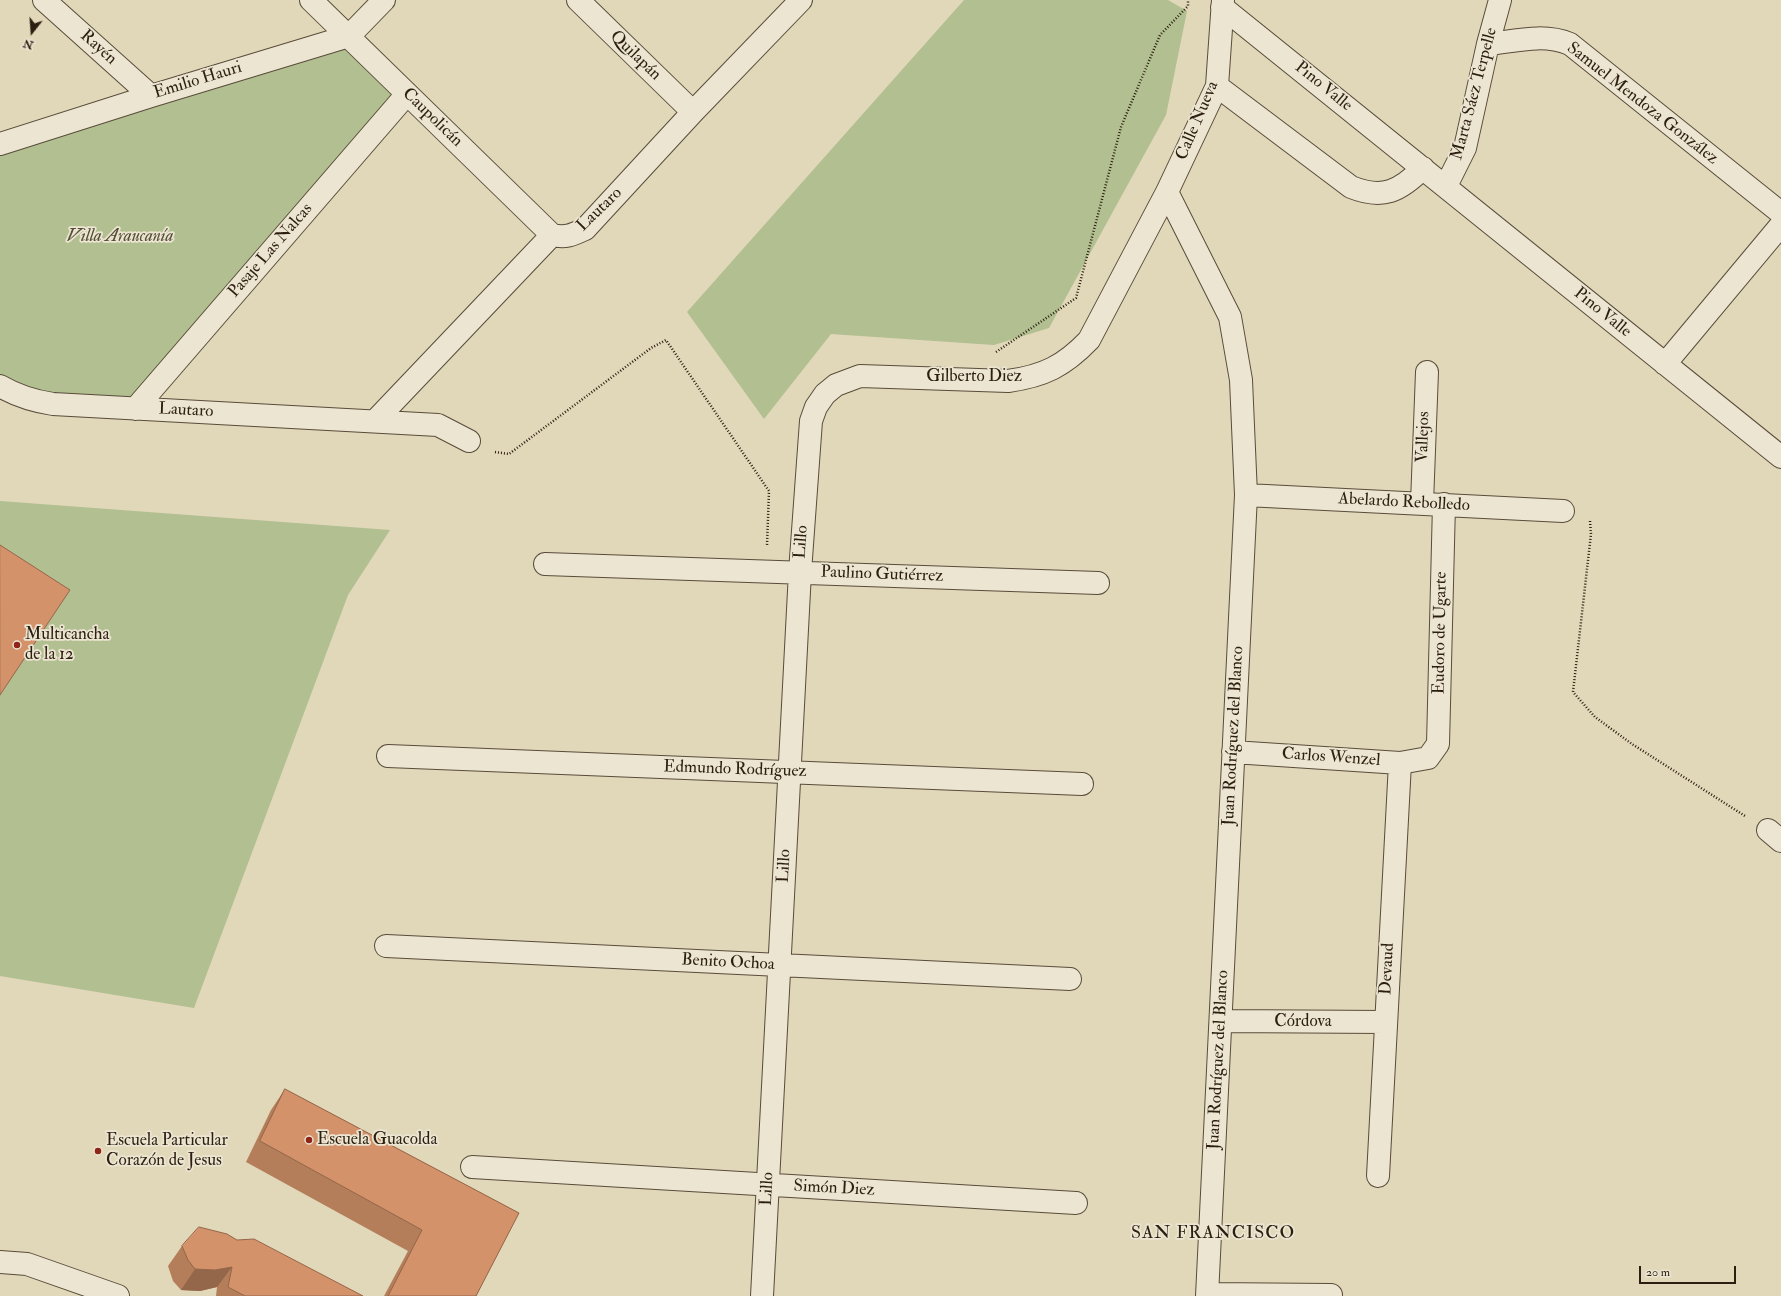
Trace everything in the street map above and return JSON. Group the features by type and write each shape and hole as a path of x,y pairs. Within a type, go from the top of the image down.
{"street":[{"name":"Rayén","path":"44,0 151,96"},
{"name":"Caupolicán","path":"311,0 552,236"},
{"name":"Emilio Hauri","path":"0,144 151,96 349,36 384,0"},
{"name":"Quilapán","path":"578,0 693,112"},
{"name":"Lautaro","path":"375,421 552,236 562,238 573,235 585,229 693,112 801,0"},
{"name":"Marta Sáez Terpelle","path":"1446,186 1465,148 1488,44 1500,0"},
{"name":"Calle Nueva","path":"1167,192 1217,86 1223,3"},
{"name":"Pino Valle","path":"1223,3 1423,168 1781,458"},
{"name":"Samuel Mendoza González","path":"1488,44 1543,38 1561,40 1570,44 1781,213"},
{"path":"1217,86 1351,187 1364,192 1377,194 1394,190 1408,183 1423,168"},
{"name":"Pasaje Las Nalcas","path":"135,409 407,94"},
{"name":"Gilberto Diez","path":"810,436 816,407 825,394 836,385 854,378 873,376 1008,381 1031,377 1058,367 1075,355 1089,340 1167,192"},
{"name":"Juan Rodríguez del Blanco","path":"1167,192 1230,317 1241,380 1246,495 1208,1295"},
{"path":"1665,364 1781,225"},
{"name":"Vallejos","path":"1422,503 1427,372"},
{"name":"Lautaro","path":"0,386 19,396 53,404 438,425 469,441"},
{"name":"Lillo","path":"762,1296 800,572 810,436"},
{"name":"Abelardo Rebolledo","path":"1246,495 1563,511"},
{"name":"Eudoro de Ugarte","path":"1428,758 1438,744 1444,504"},
{"name":"Paulino Gutiérrez","path":"545,564 1098,583"},
{"name":"Carlos Wenzel","path":"1233,752 1400,763 1428,758"},
{"name":"Edmundo Rodríguez","path":"388,756 1082,784"},
{"name":"Devaud","path":"1378,1176 1385,1022 1400,763"},
{"name":"Benito Ochoa","path":"386,946 1070,979"},
{"name":"Córdova","path":"1221,1021 1385,1022"},
{"name":"Simón Diez","path":"472,1167 1076,1203"},
{"path":"0,1262 27,1264 118,1296"},
{"path":"1208,1295 1331,1295"}],"path":[{"path":"990,356 1076,298 1121,127 1160,35 1188,6 1188,0"},
{"path":"491,452 509,454 651,348 666,340 768,490 767,571"},
{"path":"1563,511 1590,511 1591,534 1573,692 1595,717 1632,744 1774,836"}],"green space":[{"path":"964,0 1168,0 1187,11 1166,115 1049,328 994,345 831,334 764,419 687,312"},
{"name":"Villa Araucanía","path":"347,42 403,94 134,403 46,398 0,378 0,150"},
{"path":"0,501 390,530 348,595 194,1008 0,976"}],"building":[{"name":"Multicancha de la 12","path":"0,545 70,590 0,695"},
{"path":"285,1089 519,1213 476,1296 388,1296 422,1230 260,1141"},
{"path":"199,1227 227,1234 237,1240 254,1239 363,1296 245,1296 228,1287 232,1267 215,1270 195,1269 188,1260 182,1246"}],"place":[{"name":"Multicancha de la 12","path":"17,645"},
{"name":"Escuela Guacolda","path":"309,1140"},
{"name":"Escuela Particular Corazón de Jesus","path":"98,1151"}],"district":[{"name":"SAN FRANCISCO","path":"1213,1234"}]}
